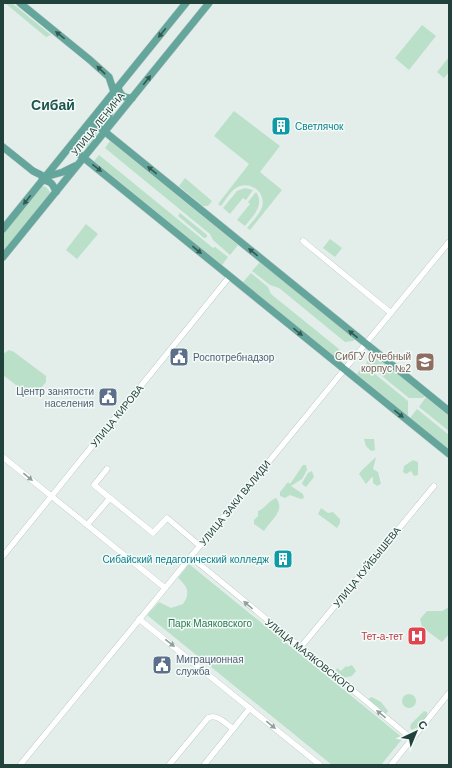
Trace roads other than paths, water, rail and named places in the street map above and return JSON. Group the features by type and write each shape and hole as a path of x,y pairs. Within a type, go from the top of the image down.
{"main road":[{"path":"20,3 90,60 108,77 120,94 125,98 132,98"},
{"name":"УЛИЦА ЛЕНИНА","path":"3,229 186,3"},
{"name":"УЛИЦА ЛЕНИНА","path":"3,257 209,3"},
{"path":"105,132 116,89"},
{"path":"86,127 93,125 99,127 449,411"},
{"path":"77,138 76,146 79,154 449,454"},
{"path":"3,147 33,171 54,185 56,192"},
{"path":"44,179 68,170 84,158"}],"street":[{"path":"302,241 390,312"},
{"name":"УЛИЦА ЗАКИ ВАЛИДИ","path":"20,765 390,312 449,242"},
{"name":"УЛИЦА КИРОВА","path":"3,556 230,276"},
{"path":"3,457 165,588"},
{"path":"107,469 94,485 152,533 167,518 200,546"},
{"name":"УЛИЦА КУЙБЫШЕВА","path":"300,648 434,486"},
{"path":"87,525 110,498"},
{"name":"УЛИЦА МАЯКОВСКОГО","path":"191,557 412,739"},
{"path":"139,619 320,765"},
{"path":"390,765 449,693"},
{"path":"204,765 250,708"},
{"path":"169,765 208,718 212,716 216,717 233,729"}],"place":[{"name":"Светлячок","path":"281,126"},
{"name":"Роспотребнадзор","path":"179,357"},
{"name":"СибГУ (учебный корпус №2","path":"425,362"},
{"name":"Центр занятости населения","path":"108,397"},
{"name":"Сибайский педагогический колледж","path":"283,559"},
{"name":"Тет-а-тет","path":"417,636"},
{"name":"Миграционная служба","path":"162,665"}],"district":[{"name":"Сибай","path":"53,105"}],"park label":[{"name":"Парк Маяковского","path":"210,623"}]}
